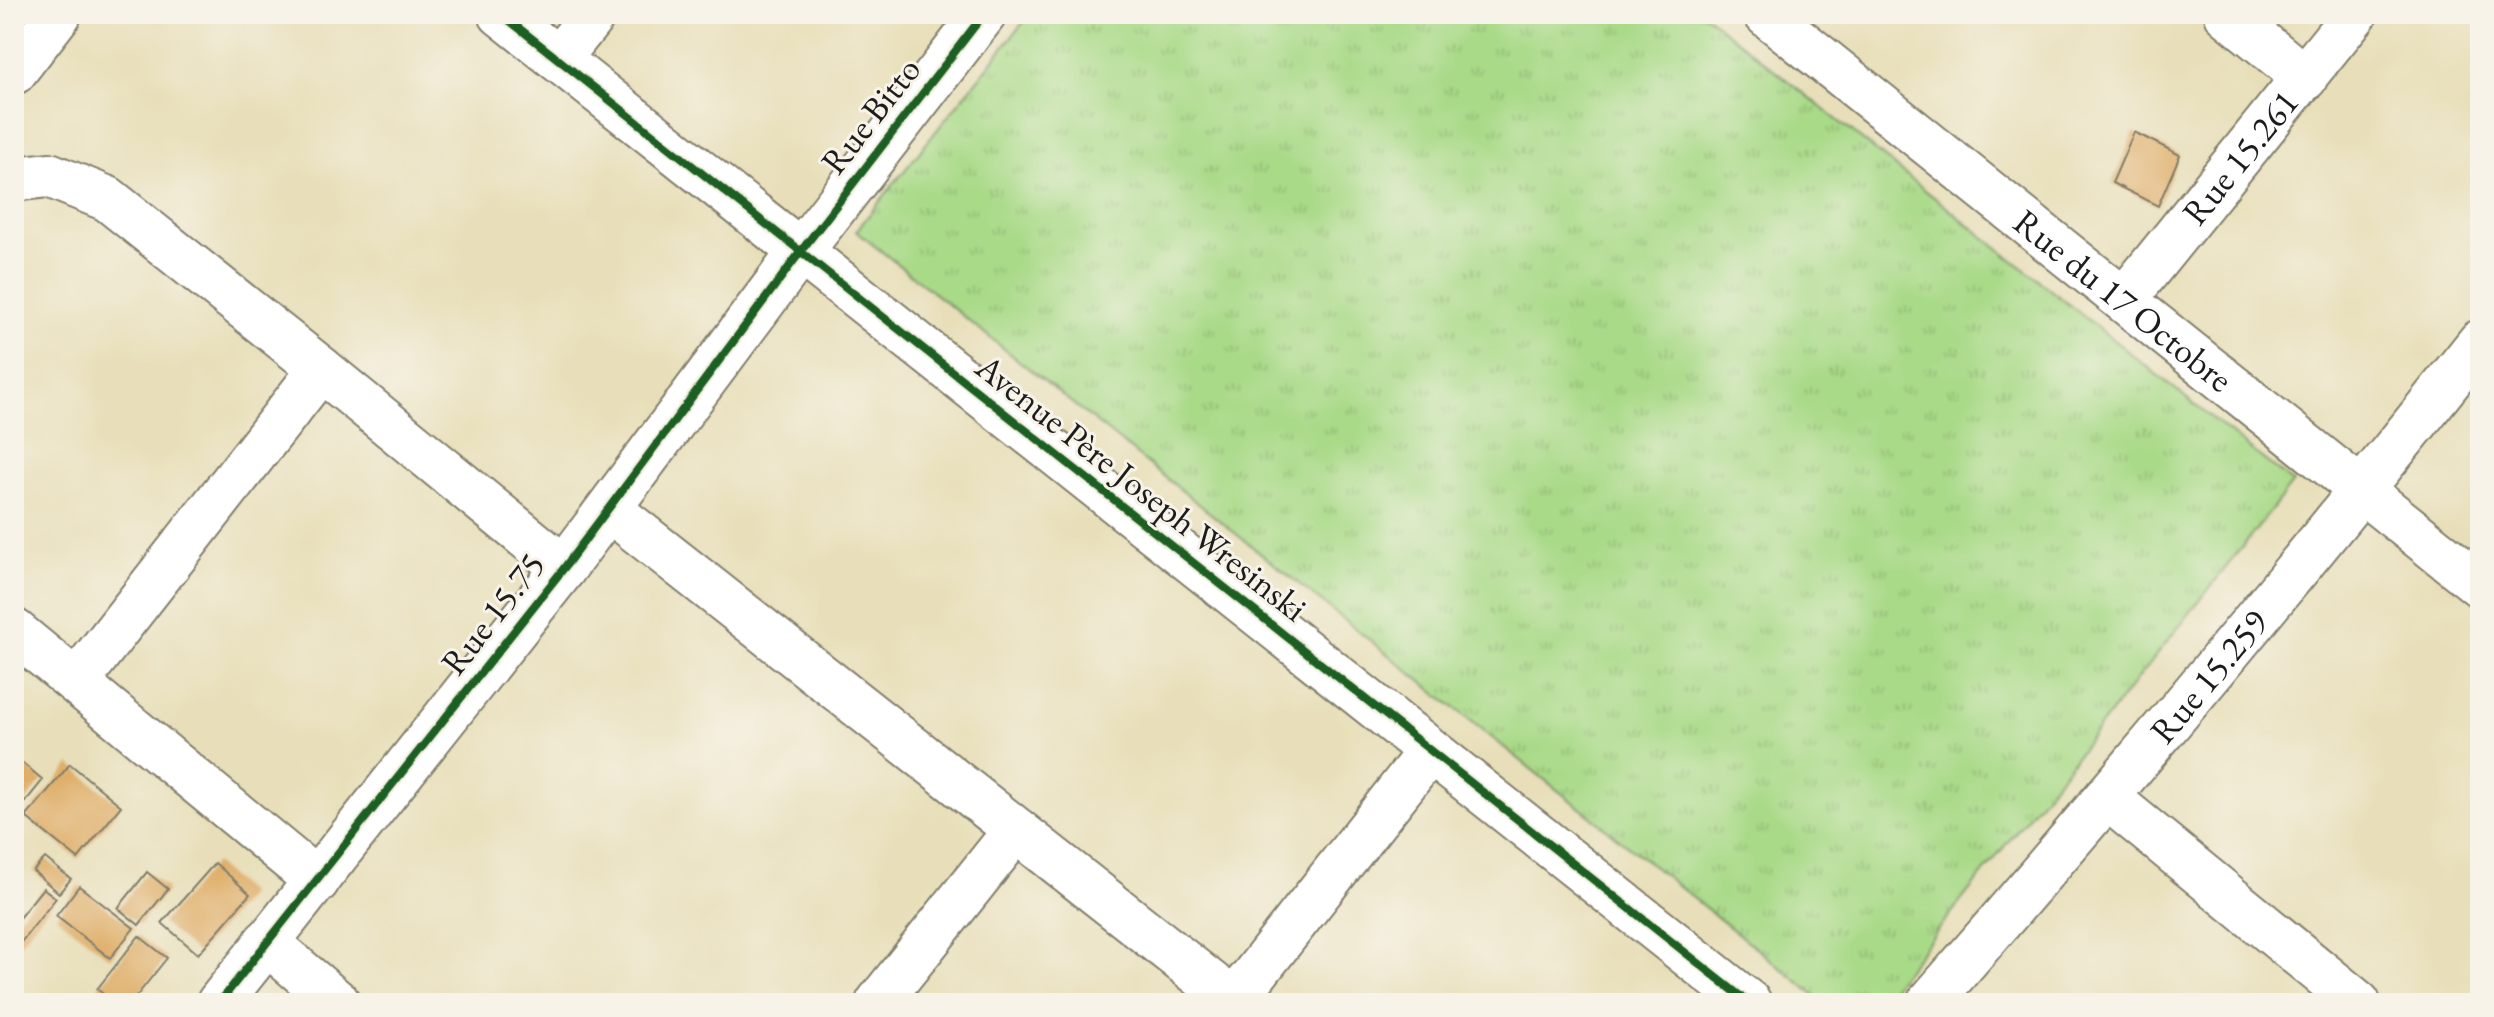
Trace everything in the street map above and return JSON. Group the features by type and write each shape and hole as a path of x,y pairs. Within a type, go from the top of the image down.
{"street":[{"path":"14,72 59,14"},
{"name":"Avenue Père Joseph Wresinski","path":"501,14 1749,1003"},
{"path":"558,59 594,14"},
{"name":"Rue Bitto","path":"801,251 984,14"},
{"name":"Rue du 17 Octobre","path":"1766,14 2480,585"},
{"path":"2227,14 2305,78"},
{"name":"Rue 15.261","path":"2124,300 2355,14"},
{"path":"14,179 49,175 108,199 564,568"},
{"name":"Rue 15.75","path":"219,1003 564,568 801,251"},
{"name":"Rue 15.259","path":"1929,1003 2108,798 2480,342"},
{"path":"77,681 321,369"},
{"path":"609,509 1234,1002 1430,751"},
{"path":"14,631 317,881"},
{"path":"2108,798 2346,999"},
{"path":"878,1003 1016,830"},
{"path":"266,942 338,1003"}],"green space":[{"path":"1030,14 1704,14 2293,483 1880,1003 1825,1003 856,231"}],"building":[{"path":"2134,132 2180,155 2158,206 2112,183"},
{"path":"14,756 43,780 14,816"},
{"path":"70,764 121,806 78,859 26,817"},
{"path":"45,858 71,879 59,893 33,871"},
{"path":"215,863 250,894 198,954 162,923"},
{"path":"147,872 168,889 139,925 118,908"},
{"path":"79,886 134,928 110,958 56,916"},
{"path":"43,888 56,898 14,951 14,924"},
{"path":"139,936 167,958 131,1003 115,1003 97,989"}],"cycle path":[{"path":"501,14 1749,1003"},
{"path":"219,1003 564,568 801,251 984,14"}]}
